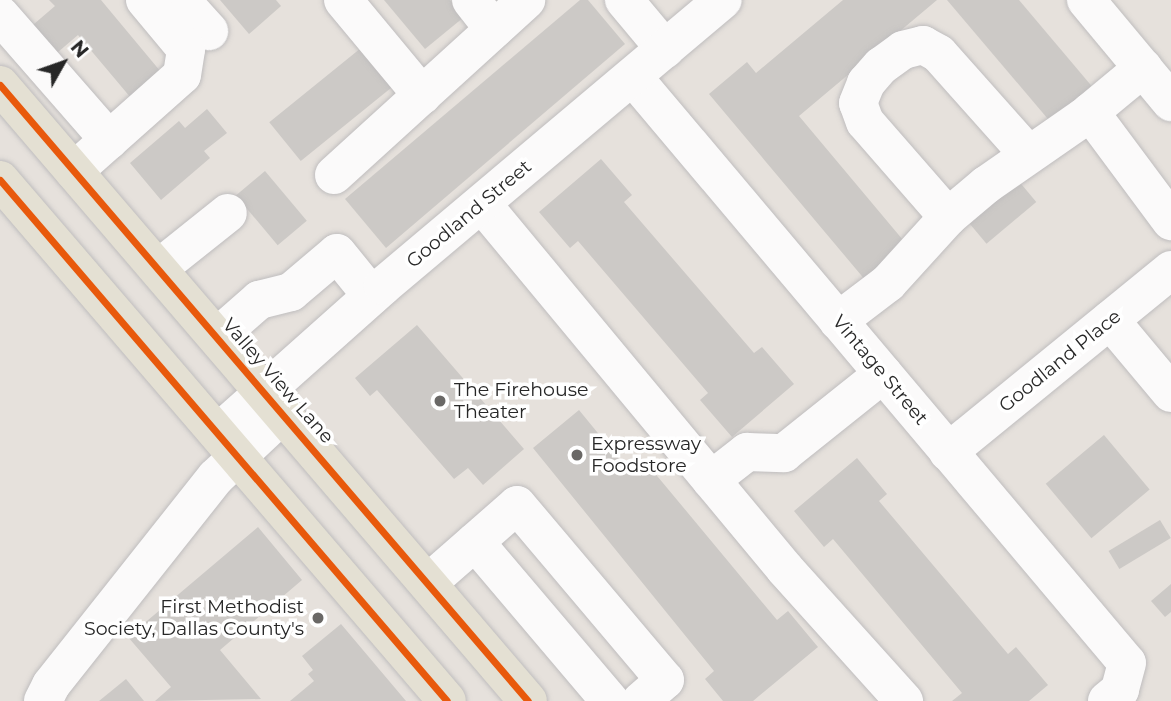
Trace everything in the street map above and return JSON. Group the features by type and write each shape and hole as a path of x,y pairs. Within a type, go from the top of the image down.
{"main road":[{"name":"Valley View Lane","path":"0,85 218,336 528,701"},
{"path":"0,180 447,701"}],"street":[{"path":"74,171 181,75 186,49 145,0"},
{"path":"181,0 208,31"},
{"path":"343,0 422,95"},
{"path":"471,0 494,29"},
{"path":"334,176 526,0"},
{"path":"624,0 665,49"},
{"name":"Goodland Street","path":"43,701 51,685 227,443 274,402 325,337 723,0"},
{"path":"1086,0 1171,102"},
{"path":"0,15 109,140"},
{"path":"948,217 865,122 858,103 866,83 881,66 903,50 923,45 939,54 1028,154"},
{"path":"838,321 913,261 948,217 1028,154 1090,112 1143,68"},
{"name":"Vintage Street","path":"633,76 1127,663 1120,690 1107,701"},
{"path":"1090,112 1171,221"},
{"path":"482,204 711,480 904,701"},
{"path":"159,268 228,213"},
{"path":"218,336 259,300 290,292 337,253 372,296"},
{"name":"Goodland Place","path":"948,452 1171,270"},
{"path":"290,292 325,337"},
{"path":"1110,320 1171,393"},
{"path":"711,480 747,452 784,453 883,374"},
{"path":"428,583 517,505 665,680 641,701"},
{"path":"475,542 611,701"}],"building":[{"path":"49,0 101,0 161,72 131,98 78,35 51,58 27,30 55,6"},
{"path":"220,0 276,0 281,6 249,34"},
{"path":"384,0 450,0 464,17 425,49"},
{"path":"580,0 588,0 625,44 386,248 345,199"},
{"path":"843,0 937,0 799,116 908,246 866,281 709,94 747,62 756,73"},
{"path":"947,0 1019,0 1095,90 1053,125"},
{"path":"361,48 392,87 301,161 269,122"},
{"path":"207,109 227,133 204,151 210,158 161,200 130,163 179,121 185,128"},
{"path":"601,159 632,195 624,202 754,353 762,347 794,384 732,437 700,400 708,393 578,241 570,248 539,212"},
{"path":"265,171 307,221 278,245 236,195"},
{"path":"1017,179 1036,202 986,244 967,221"},
{"path":"417,325 524,449 483,485 468,468 454,479 377,390 370,396 355,378"},
{"path":"579,410 629,471 643,459 777,620 788,611 818,647 753,701 723,701 705,679 714,671 533,448"},
{"path":"1104,435 1150,489 1091,538 1046,484"},
{"path":"857,458 887,494 879,501 1008,654 1016,647 1048,685 1029,701 952,701 962,693 833,539 824,547 794,511"},
{"path":"1160,520 1171,538 1119,569 1109,551"},
{"path":"258,527 302,580 220,650 261,699 155,701 171,687 128,637"},
{"path":"1171,584 1171,612 1165,617 1151,601"},
{"path":"341,624 406,701 290,701 314,681 308,674 313,670 302,656"},
{"path":"126,679 144,701 99,701"}],"cycle path":[{"path":"0,85 528,701"},
{"path":"0,180 447,701"}],"place":[{"name":"The Firehouse Theater","path":"440,401"},
{"name":"Expressway Foodstore","path":"577,455"},
{"name":"First Methodist Society, Dallas County's","path":"318,618"}]}
